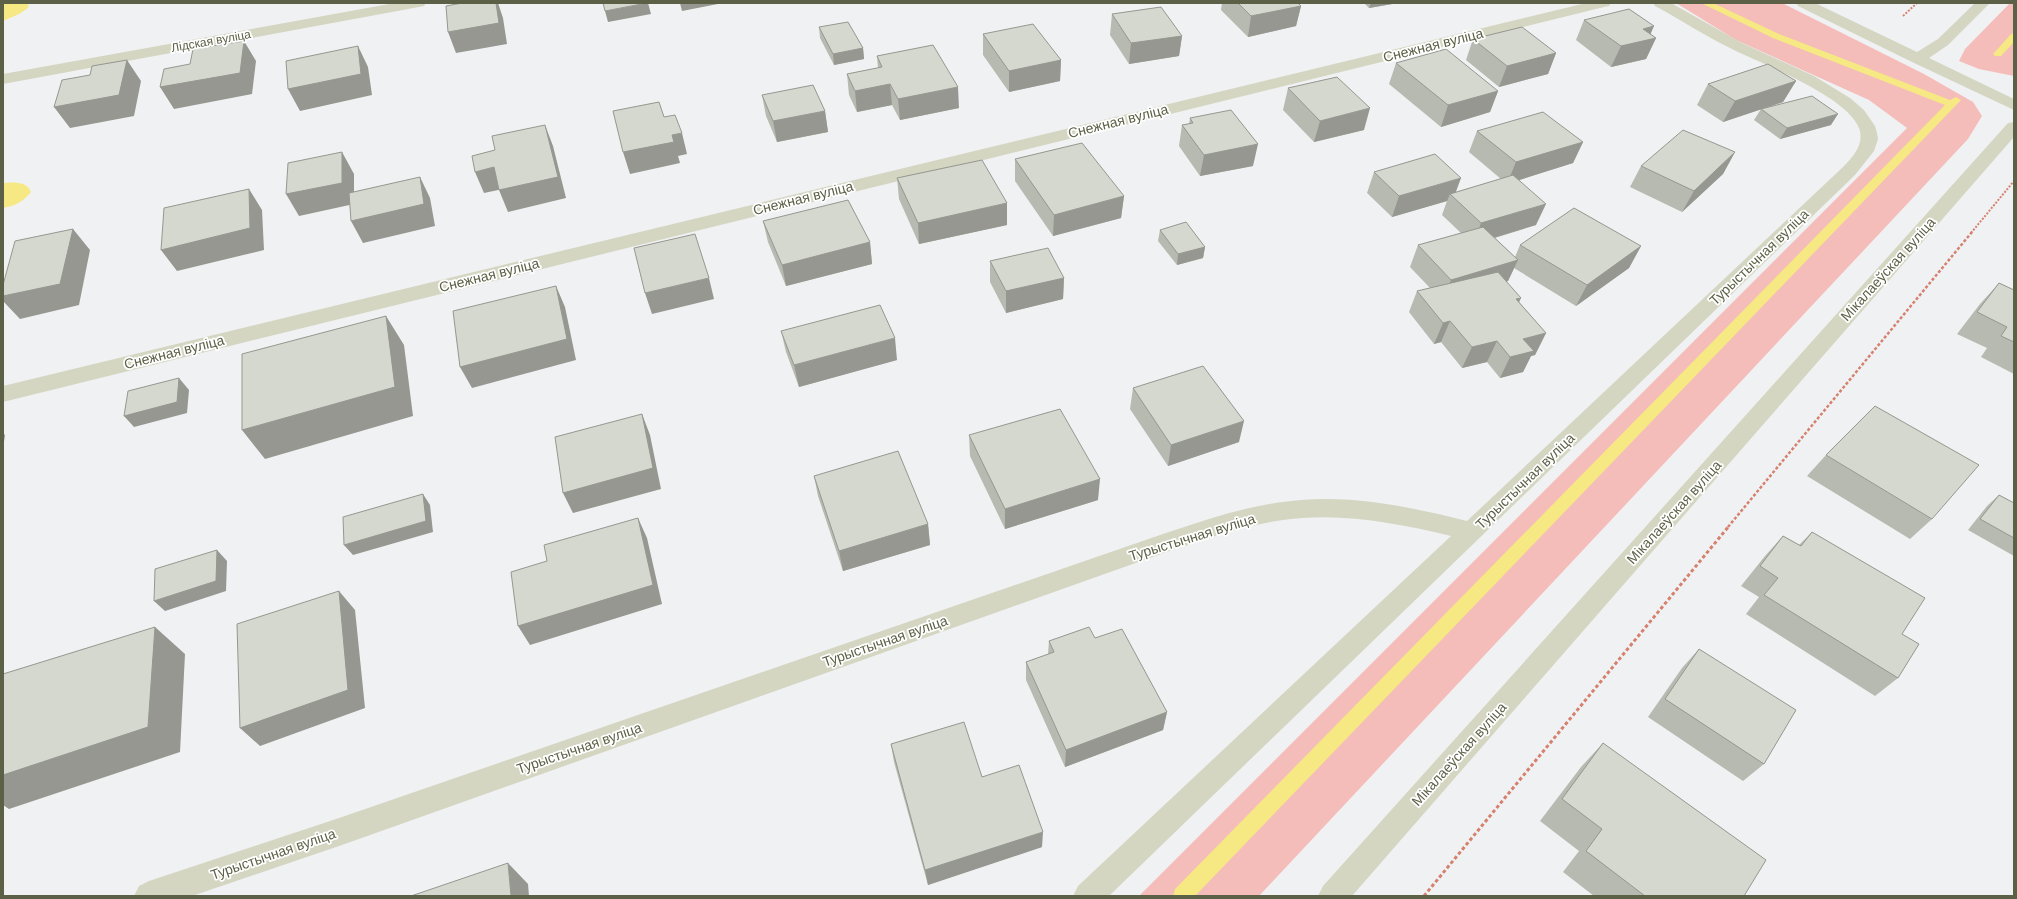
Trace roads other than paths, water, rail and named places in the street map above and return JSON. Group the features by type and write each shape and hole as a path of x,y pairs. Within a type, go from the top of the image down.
{"street":[{"name":"Лідская вуліца","path":"3,79 419,3"},
{"name":"Снежная вуліца","path":"3,394 1604,3"},
{"name":"Турыстычная вуліца","path":"149,896 342,831 1171,541 1239,520 1300,509 1363,510 1416,518 1471,532 1849,171 1866,150 1869,138 1867,127 1858,114 1827,90 1736,45 1660,3"},
{"path":"1803,3 2014,105"},
{"path":"1918,59 1942,42 1982,3"},
{"name":"Мікалаеўская вуліца","path":"1333,896 2014,127"},
{"path":"1088,896 1471,532"}],"waterway":[{"path":"1706,3 1776,36 1951,104"},
{"path":"1998,54 2014,36"},
{"path":"1182,896 1956,100"}]}
